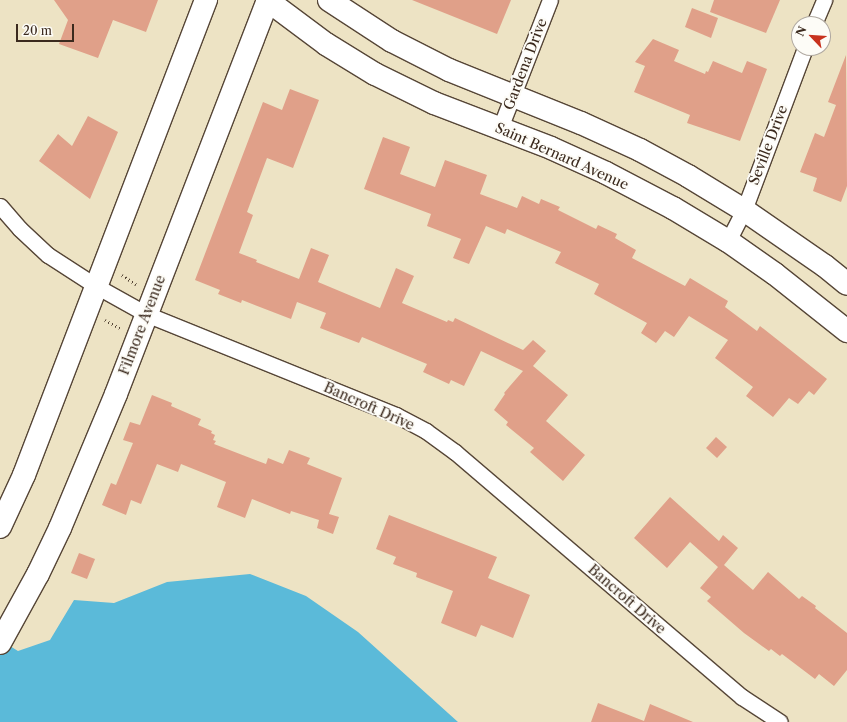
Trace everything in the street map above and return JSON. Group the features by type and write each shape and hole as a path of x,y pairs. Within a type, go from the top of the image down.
{"main road":[{"path":"0,527 24,475 206,0"},
{"name":"Saint Bernard Avenue","path":"268,0 326,44 375,74 434,103 500,128 606,173 673,208 728,241 775,274 847,331"},
{"name":"Filmore Avenue","path":"1,641 38,574 60,528 116,394 268,0"},
{"path":"329,0 392,41 449,70 513,95 640,150 744,210 825,266 847,284"}],"street":[{"name":"Gardena Drive","path":"500,128 550,0"},
{"path":"817,16 824,0"},
{"name":"Seville Drive","path":"728,241 744,210 802,56"},
{"name":"Bancroft Drive","path":"0,206 20,229 48,255 96,286 146,314 396,415 426,431 455,452 742,697 780,722"}],"path":[{"path":"121,274 139,286"},
{"path":"104,320 123,329"}],"water":[{"path":"250,574 306,596 358,632 458,722 0,722 0,640 18,651 50,640 74,600 114,603 167,582"}],"building":[{"path":"54,0 158,0 146,32 113,20 98,58 59,44 68,20"},
{"path":"412,0 511,0 497,34"},
{"path":"714,0 780,0 766,33 710,12"},
{"path":"692,8 718,18 711,38 685,27"},
{"path":"653,39 679,50 674,61 705,74 706,71 708,72 713,61 742,73 747,61 767,69 740,141 687,123 690,115 634,92 645,66 635,62"},
{"path":"846,55 847,186 841,202 813,191 817,178 800,172 815,133 824,137 836,105 828,102"},
{"path":"290,89 319,100 293,168 267,158 247,212 253,215 239,253 257,260 256,262 299,279 311,248 329,255 318,282 380,308 396,268 414,276 402,303 447,322 448,320 453,322 455,318 523,350 533,340 546,351 533,366 568,395 546,421 585,455 563,481 530,452 534,448 506,425 508,422 494,410 505,394 504,393 523,371 481,351 464,386 451,380 449,384 423,372 427,364 362,337 359,343 320,328 326,313 297,302 291,319 242,300 241,303 218,294 220,290 195,280 263,102 282,110"},
{"path":"88,116 118,132 90,199 39,161 58,134 72,146"},
{"path":"383,137 410,147 400,174 435,187 445,160 487,175 480,194 517,208 522,196 539,204 541,199 560,207 558,210 596,229 598,225 617,234 615,238 636,250 632,258 685,286 690,278 728,301 725,307 757,331 760,326 827,379 814,395 809,391 798,404 789,398 773,417 746,396 753,387 715,358 728,340 689,316 674,337 665,331 656,343 641,333 647,323 594,294 599,284 555,263 561,252 507,229 505,234 486,226 469,264 453,258 461,239 427,226 431,214 364,189"},
{"path":"152,395 172,403 171,406 201,419 198,425 212,431 211,433 215,435 213,440 216,441 214,444 266,464 268,458 283,464 289,450 310,458 307,464 342,478 329,514 339,517 333,534 317,528 319,520 291,511 290,514 252,499 245,518 217,507 226,482 181,464 178,472 157,464 141,504 131,500 126,515 102,505 111,483 116,485 133,443 123,440 130,422 140,425"},
{"path":"716,437 727,447 717,458 706,448"},
{"path":"670,497 719,541 723,535 738,548 724,565 753,590 768,572 799,599 802,596 816,606 815,608 847,633 847,670 834,686 819,674 815,679 782,654 780,656 771,649 769,651 744,633 707,601 711,597 700,588 718,567 690,542 667,568 634,538"},
{"path":"389,515 497,557 488,578 530,595 513,638 481,625 476,637 441,623 453,591 416,577 417,573 393,564 396,557 376,549"},
{"path":"79,553 95,559 87,579 71,573"},
{"path":"598,703 644,721 650,704 693,722 591,722"}]}
